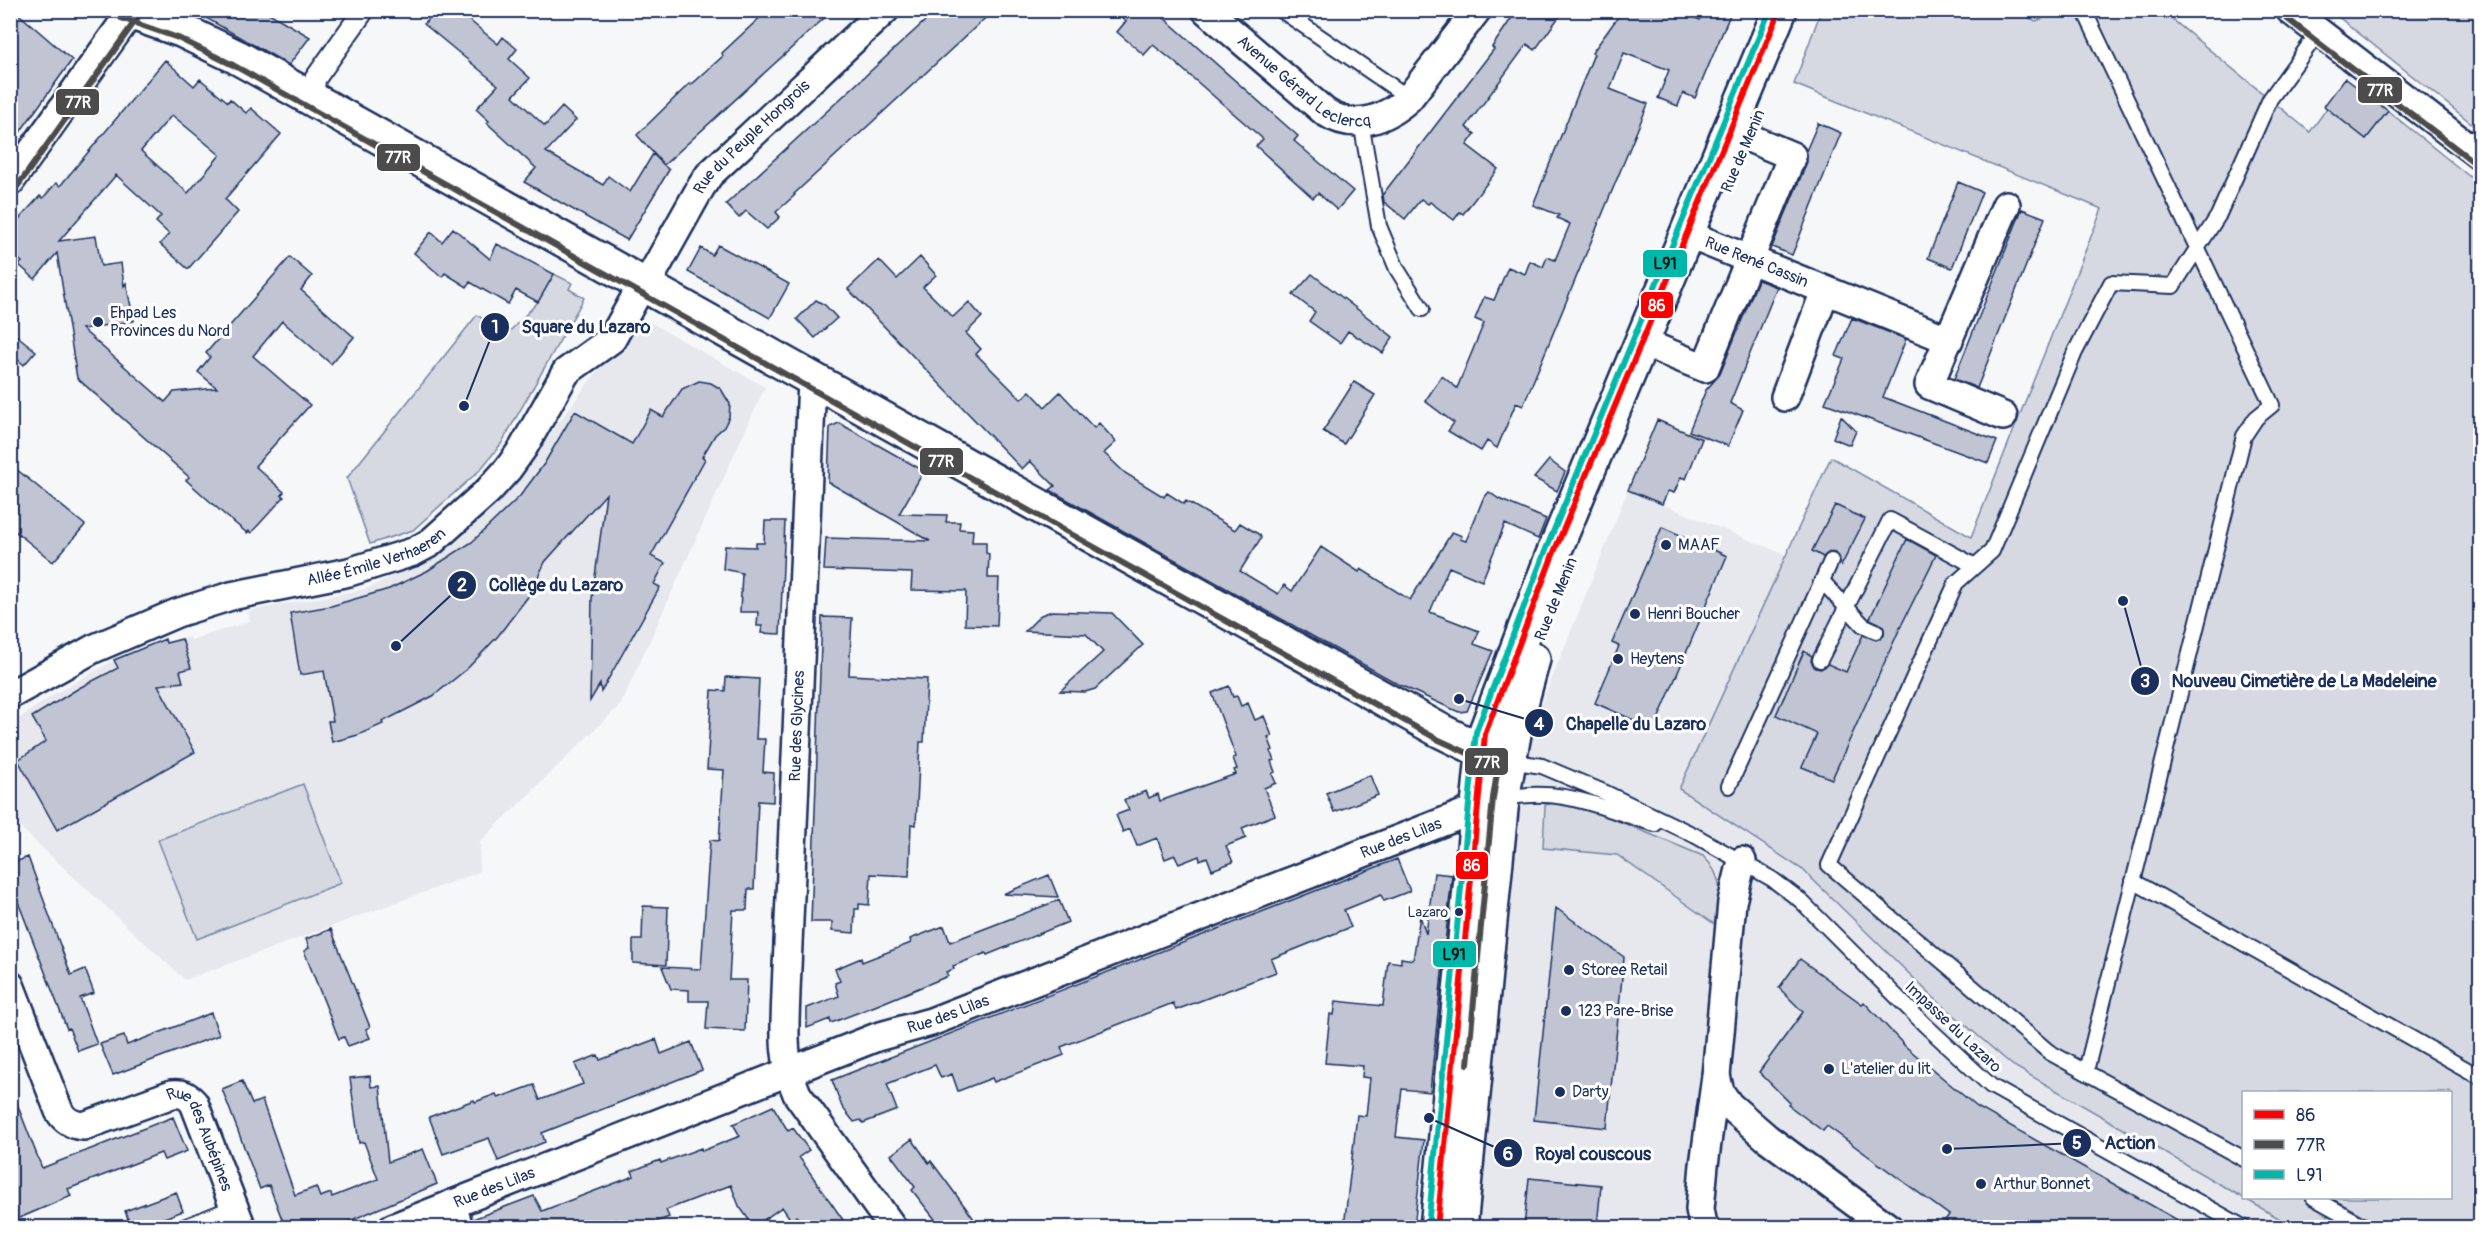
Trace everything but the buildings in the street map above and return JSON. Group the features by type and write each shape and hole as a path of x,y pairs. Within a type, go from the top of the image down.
{"main road":[{"name":"Rue de Menin","path":"1739,134 1780,10"},
{"name":"Rue de Menin","path":"1437,1227 1495,756 1522,697 1542,633 1651,345 1739,134 1801,10"},
{"path":"138,13 221,49 812,380 1495,756"},
{"name":"Rue de Menin","path":"1460,1227 1490,804"}],"street":[{"path":"313,102 315,79 364,10"},
{"name":"Rue du Peuple Hongrois","path":"644,286 710,175 885,10"},
{"name":"Avenue Gérard Leclercq","path":"1206,10 1325,112 1344,121 1361,122 1379,118 1400,107 1409,99 1477,10"},
{"path":"2292,11 2481,156"},
{"path":"10,182 138,13"},
{"path":"1651,345 1705,368 1792,156 1739,134"},
{"path":"2003,416 1929,385 2006,205"},
{"name":"Rue René Cassin","path":"1696,238 1949,340"},
{"name":"Allée Émile Verhaeren","path":"10,695 93,648 177,613 231,596 350,572 422,548 456,520 508,469 523,448 566,372 612,339 644,286"},
{"name":"Rue René Cassin","path":"1785,398 1825,291"},
{"name":"Rue des Glycines","path":"812,380 785,1044 788,1072 797,1094 893,1227"},
{"name":"Rue des Lilas","path":"392,1227 455,1216 788,1072 877,1037 931,1022 1490,804"},
{"path":"1706,1227 1703,1226 1700,1209 1716,1076 1732,902 1742,861"},
{"name":"Rue des Aubépines","path":"10,985 59,1111 64,1118 84,1126 172,1094 181,1093 188,1096 194,1104 238,1217"},
{"path":"1716,1076 1720,1092 1729,1105 1767,1138 1889,1227"}],"lane":[{"name":"Avenue Gérard Leclercq","path":"1281,10 1409,99"},
{"path":"2085,10 2272,405 2256,418 2244,436 2086,1071"},
{"path":"2242,1158 2049,1052 1829,865 1956,583 1992,551 2075,352 2111,284 2173,286 2218,216 2270,99 2318,33"},
{"path":"1361,122 1379,226 1397,269 1422,309"},
{"path":"1820,660 1890,520 1975,567"},
{"path":"1729,786 1831,561"},
{"path":"1822,580 1863,625 1876,631"},
{"path":"1495,756 1542,766 1606,793 1694,836"},
{"path":"1490,804 1528,794 1573,797 1694,836"},
{"name":"Impasse du Lazaro","path":"1694,836 1742,861 1800,900 1925,1025 1991,1086 2245,1227"},
{"path":"2133,881 2481,1077"},
{"path":"2318,1199 2368,1227"},
{"path":"182,1227 238,1217"}],"shaded area":[{"path":"2011,10 2036,21 2062,11 2124,11 2129,15 2133,11 2162,11 2310,132 2327,108 2366,139 2388,111 2480,185 2480,1227 2294,1227 2245,1199 2452,1199 2452,1091 2242,1091 2242,1197 2012,1065 1933,997 1803,870 1679,789 1831,457 1971,537 2102,209 1794,84 1821,11"},
{"path":"2331,11 2480,11 2480,130"},
{"path":"554,274 572,283 569,289 584,298 501,444 480,470 413,530 370,544 347,478 477,315 506,335 538,302"},
{"path":"635,314 765,387 621,704 480,842 479,872 185,980 11,819 11,724 56,693 114,660 152,643 165,639 167,644 189,637 191,640 250,621 248,611 366,589 442,552 505,495 625,333"},
{"path":"1628,490 1786,555 1679,789 1803,870 1933,997 2012,1065 2294,1227 1479,1228 1526,742"},
{"path":"303,784 341,883 197,939 158,840"},
{"path":"1559,802 1582,806 1703,856 1715,872 1720,889 1717,926 1617,855 1543,848 1545,805"}],"transit line":[{"name":"L91","path":"1428,1227 1476,732 1544,554 1770,10"},
{"name":"86","path":"1437,1228 1485,734 1552,557 1780,10"},
{"name":"77R","path":"17,187 138,17"},
{"name":"77R","path":"2285,17 2475,163"},
{"name":"77R","path":"121,18 178,38 233,65 1437,739 1498,767 1493,798 1468,1064"}],"place":[{"name":"Ehpad Les Provinces du Nord","path":"98,322"},
{"name":"Square du Lazaro","path":"464,406"},
{"name":"MAAF","path":"1666,545"},
{"name":"Nouveau Cimetière de La Madeleine","path":"2123,601"},
{"name":"Henri Boucher","path":"1635,614"},
{"name":"Collège du Lazaro","path":"396,646"},
{"name":"Heytens","path":"1618,659"},
{"name":"Chapelle du Lazaro","path":"1459,699"},
{"name":"Lazaro","path":"1459,912"},
{"name":"Storee Retail","path":"1569,970"},
{"name":"123 Pare-Brise","path":"1566,1011"},
{"name":"L'atelier du lit","path":"1829,1069"},
{"name":"Darty","path":"1560,1092"},
{"name":"Royal couscous","path":"1429,1118"},
{"name":"Action","path":"1947,1149"},
{"name":"Arthur Bonnet","path":"1981,1184"}]}
